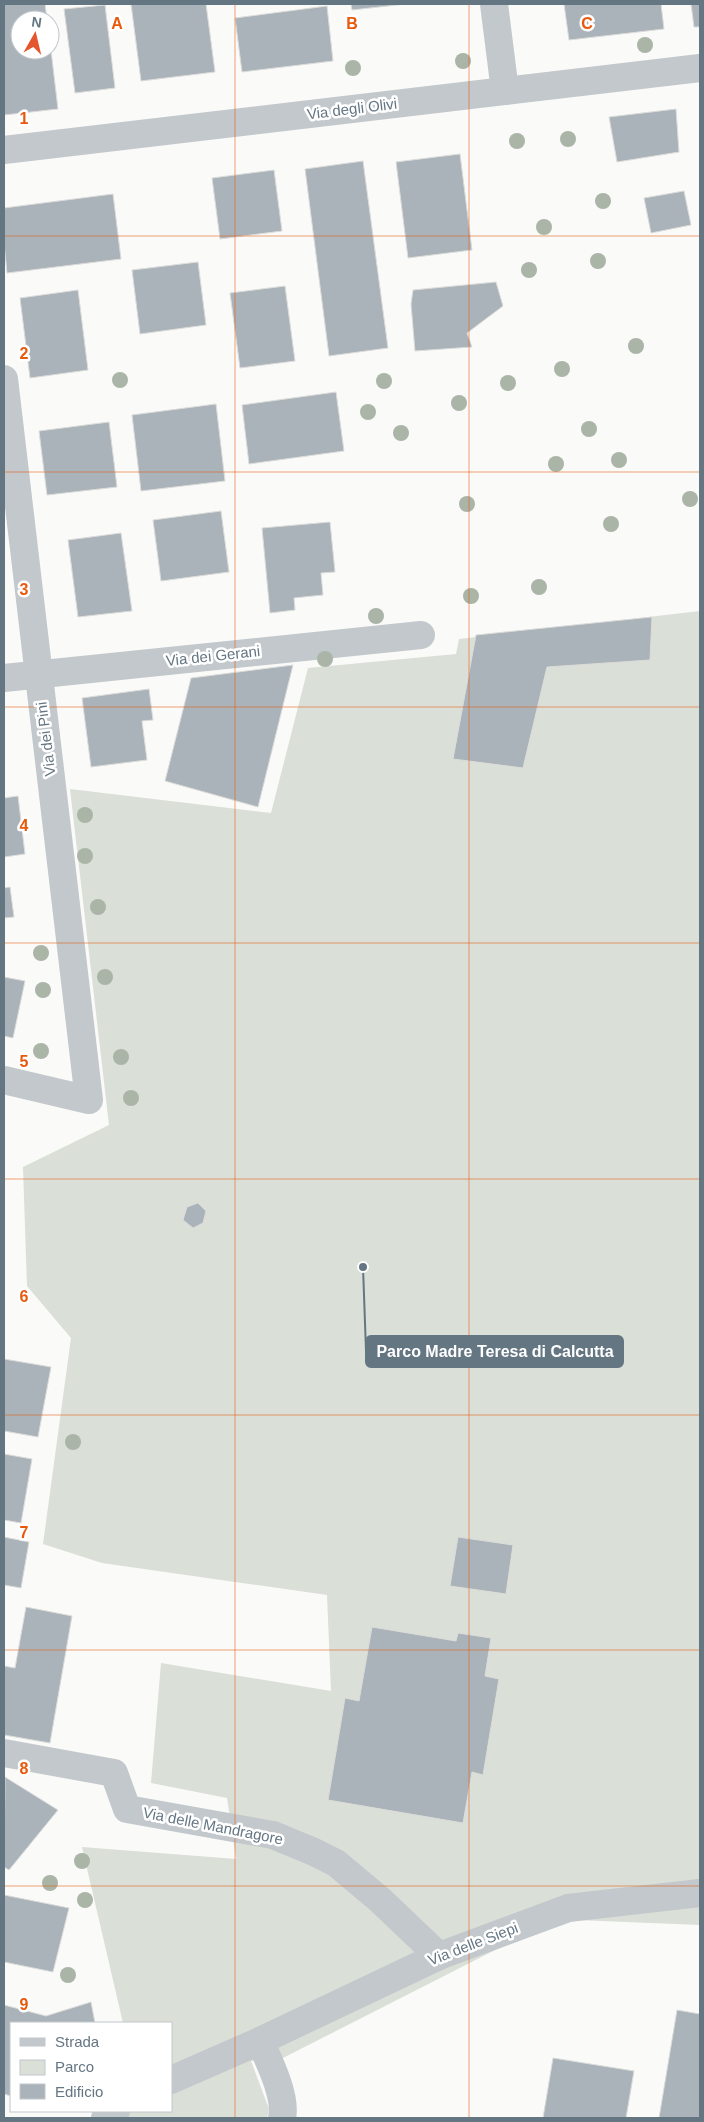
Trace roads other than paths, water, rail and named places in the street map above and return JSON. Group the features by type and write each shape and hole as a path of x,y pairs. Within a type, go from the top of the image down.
{"street":[{"path":"494,4 504,91"},
{"name":"Via degli Olivi","path":"4,150 700,68"},
{"name":"Via dei Pini","path":"4,379 89,1100 4,1080"},
{"name":"Via dei Gerani","path":"4,678 422,635"},
{"name":"Via delle Mandragore","path":"4,1753 114,1773 127,1809 273,1835 314,1852 336,1864 379,1899 439,1956"},
{"name":"Via delle Siepi","path":"172,2080 260,2041 439,1956 568,1908 700,1893"},
{"path":"260,2041 275,2077 284,2110 282,2118"}],"place":[{"name":"Parco Madre Teresa di Calcutta","path":"363,1267"}]}
